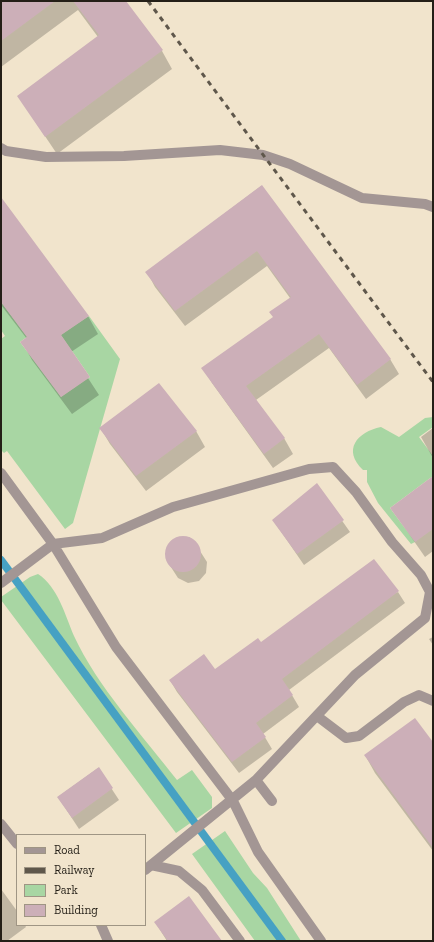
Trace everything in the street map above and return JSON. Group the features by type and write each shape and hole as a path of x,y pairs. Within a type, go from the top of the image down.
{"lane":[{"path":"1,148 6,151 46,157 124,156 220,150 263,155 290,164 362,198 425,204 433,207"},
{"path":"1,583 23,565 53,544 102,538 173,508 309,469 333,466 356,492 392,542 421,575 430,592 426,618 355,675 256,780 208,821 148,868"},
{"path":"1,473 53,544 116,647 232,801 258,852 321,941"},
{"path":"317,716 346,738 359,736 404,702 419,695 433,700"},
{"path":"256,780 272,801"},
{"path":"1,824 16,843"},
{"path":"148,868 178,871 202,890 240,941"},
{"path":"101,926 108,941"}],"green space":[{"path":"1,302 27,337 20,342 61,397 90,377 61,335 89,316 120,359 73,523 65,529 7,451 4,453 1,450 1,339 5,336 1,330"},
{"path":"433,417 433,427 419,437 433,456 433,476 390,508 415,542 411,544 378,503 367,482 367,470 363,470 357,463 353,449 359,438 372,429 381,427 399,437 425,418"},
{"path":"38,574 51,586 56,594 84,655 121,710 177,780 192,770 212,797 212,808 176,833 1,600 1,597 30,577"},
{"path":"225,831 253,873 267,888 301,941 255,941 192,854"}],"building":[{"path":"1,1 55,1 1,41"},
{"path":"73,1 126,1 163,50 45,137 17,96 99,35"},
{"path":"262,185 391,359 357,385 319,334 246,386 285,438 264,454 201,368 273,317 269,312 291,297 257,251 175,311 145,272"},
{"path":"1,197 89,316 61,335 90,377 61,397 20,342 27,337 1,302"},
{"path":"159,383 197,431 136,476 99,428"},
{"path":"433,476 433,529 415,542 390,508"},
{"path":"317,483 344,520 297,554 272,520"},
{"path":"187,536 196,541 200,547 200,561 196,567 187,572 179,572 170,567 166,561 165,550 170,541 176,537"},
{"path":"374,559 399,591 282,679 293,695 256,723 266,737 232,762 169,680 204,654 215,669 258,638 261,642"},
{"path":"415,718 433,742 433,848 364,755"},
{"path":"99,767 113,788 72,818 57,797"},
{"path":"189,896 222,941 168,941 154,922"}],"waterway":[{"path":"1,560 282,941"}],"railway":[{"path":"148,1 433,382"}]}
